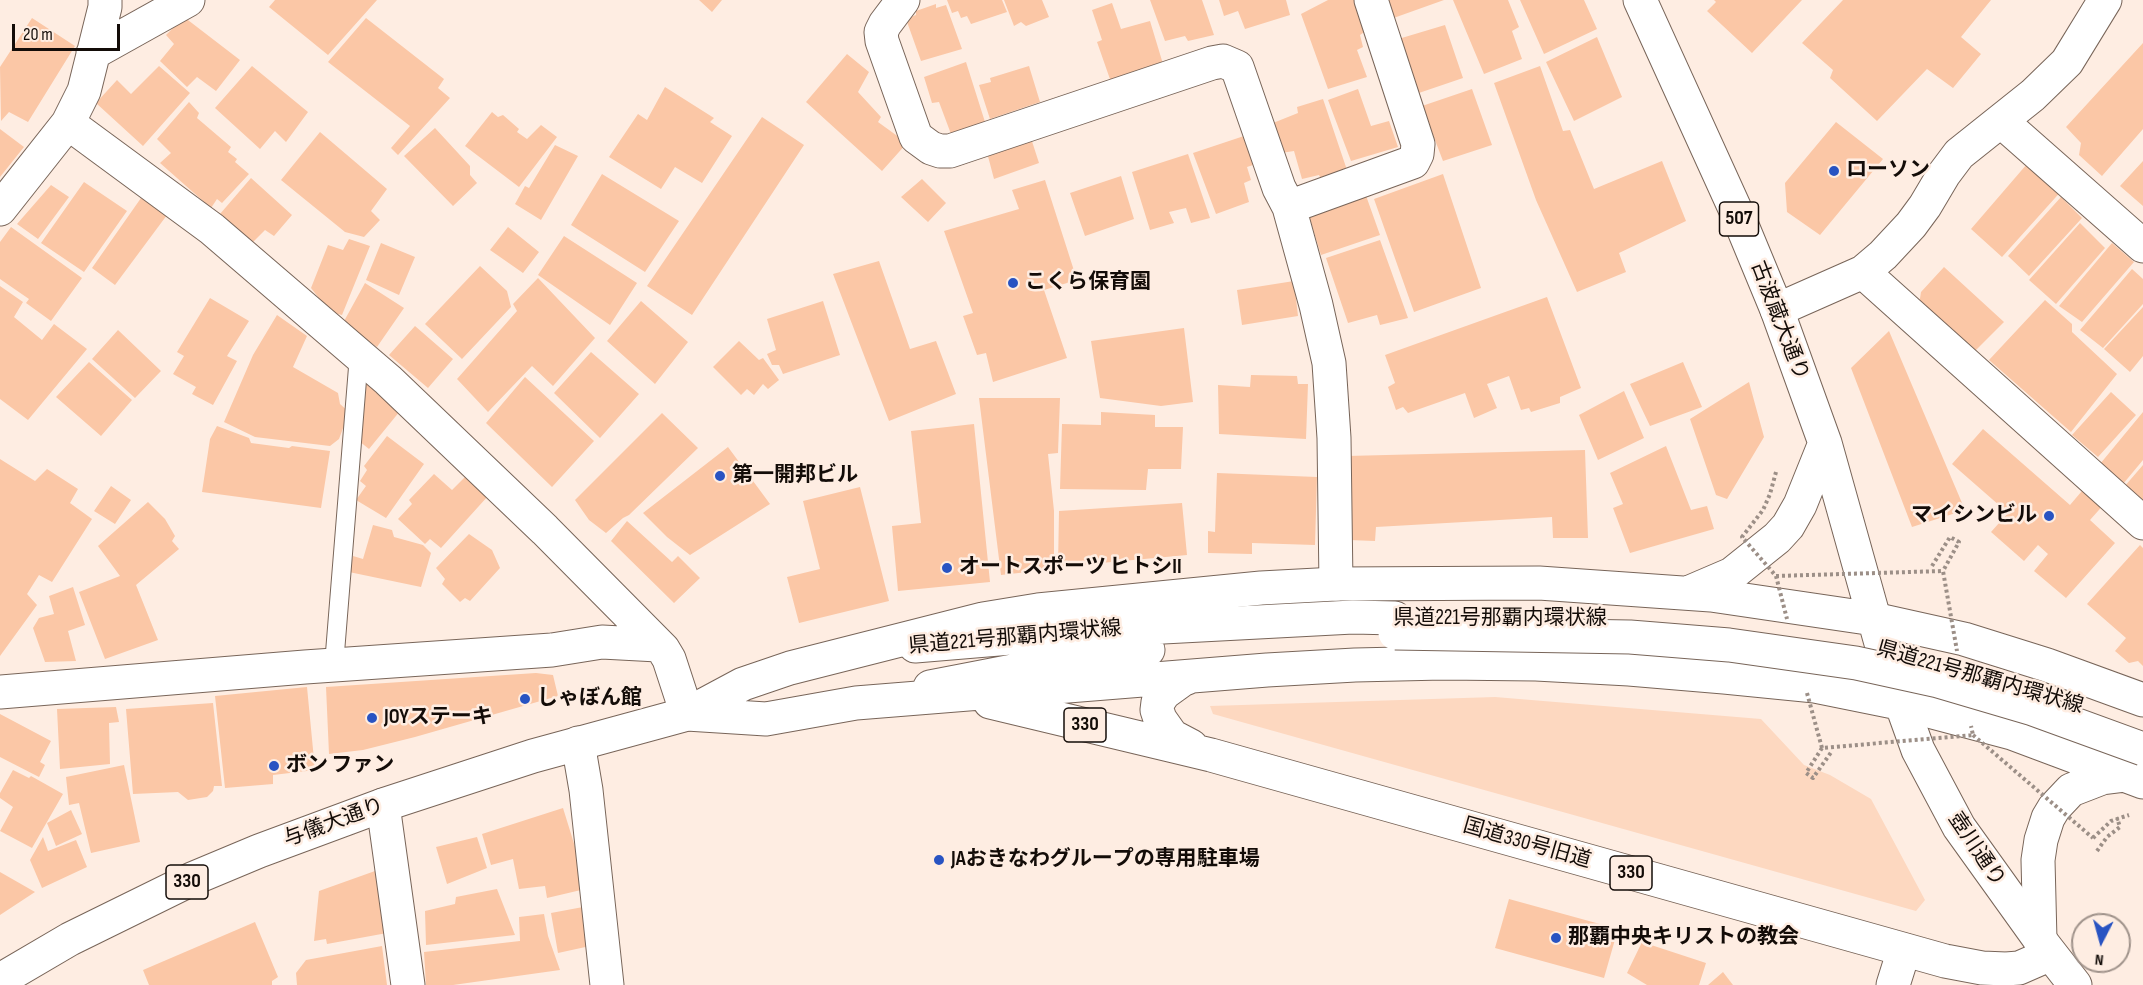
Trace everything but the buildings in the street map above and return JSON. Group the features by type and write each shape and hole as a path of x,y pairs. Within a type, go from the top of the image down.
{"main road":[{"path":"0,209 68,123 84,91 105,0"},
{"path":"93,53 188,0"},
{"path":"903,0 885,24 882,41 916,137 931,148 950,151 1212,63 1223,61 1237,67 1279,188 1289,207 1316,305 1329,363 1334,438 1336,584"},
{"path":"1289,207 1413,162 1417,154 1418,144 1371,0"},
{"name":"古波蔵大通り","path":"1640,0 1736,211 1777,310 1826,443 1874,619"},
{"path":"1777,310 1863,272 1883,255 1911,225 1959,154 2033,95 2067,62 2104,0"},
{"path":"2001,121 2143,246"},
{"path":"68,123 212,229 388,380 545,530 658,645 669,659 687,714"},
{"path":"1863,272 2143,523"},
{"path":"1686,594 1732,574 1777,538 1788,526 1800,505 1826,443"},
{"name":"330","path":"845,653 982,619 1038,610 1160,597 1336,584 1539,583 1686,594 1778,604 1874,619"},
{"name":"県道221号那覇内環状線","path":"845,653 1106,630 1353,617 1395,626 1630,637 1728,645 1856,663 1938,681 2033,710 2137,769"},
{"path":"1874,619 1964,639 2047,665 2143,700"},
{"name":"壺川通り","path":"1874,619 1899,703 1918,750 1959,826 2045,947 2075,985"},
{"name":"県道221号那覇内環状線","path":"856,703 981,675 1106,653 1349,634 1395,626 1631,620 1730,627 1830,639 1886,649 2039,691 2143,729"},
{"path":"0,692 552,650 602,642 658,645"},
{"name":"与儀大通り","path":"0,981 70,939 192,879 259,850 384,804 578,743 687,714 743,684 845,653"},
{"name":"330","path":"856,703 1355,665 1536,664 1629,669 1815,687 1899,703"},
{"name":"330","path":"1194,676 1182,680 1164,693 1158,702 1157,710 1160,719 1172,736 1211,754"},
{"name":"330","path":"958,695 1211,754"},
{"name":"与儀大通り","path":"687,714 766,719 856,703"},
{"path":"1899,703 2137,769"},
{"path":"578,743 586,790 607,985"},
{"name":"国道330号旧道","path":"1211,754 1959,965 1994,969 2019,968 2045,947"},
{"path":"2045,947 2038,860 2048,818 2071,790 2102,778 2137,769"},
{"path":"384,804 408,985"},
{"path":"1893,985 1904,950"}],"lane":[{"path":"334,665 359,355"}],"path":[{"path":"1776,472 1763,510 1742,537 1776,576"},
{"path":"1932,566 1950,537 1959,542 1942,572"},
{"path":"1973,735 2092,838 2102,827 2117,818 2137,814"},
{"path":"1822,748 1806,773 1813,778 1832,751"},
{"path":"2097,851 2107,837 2120,827 2117,818"}],"shaded area":[{"path":"1495,697 1761,719 1804,765 1830,775 1871,799 1925,900 1916,911 1213,714 1210,706"}],"place":[{"name":"ローソン","path":"1834,171"},
{"name":"こくら保育園","path":"1013,283"},
{"name":"第一開邦ビル","path":"720,476"},
{"name":"マイシンビル","path":"2049,516"},
{"name":"オートスポーツ ヒトシII","path":"947,568"},
{"name":"しゃぼん館","path":"525,699"},
{"name":"JOYステーキ","path":"372,718"},
{"name":"ボン ファン","path":"274,766"},
{"name":"JAおきなわグループの専用駐車場","path":"939,860"},
{"name":"那覇中央キリストの教会","path":"1556,938"}]}
